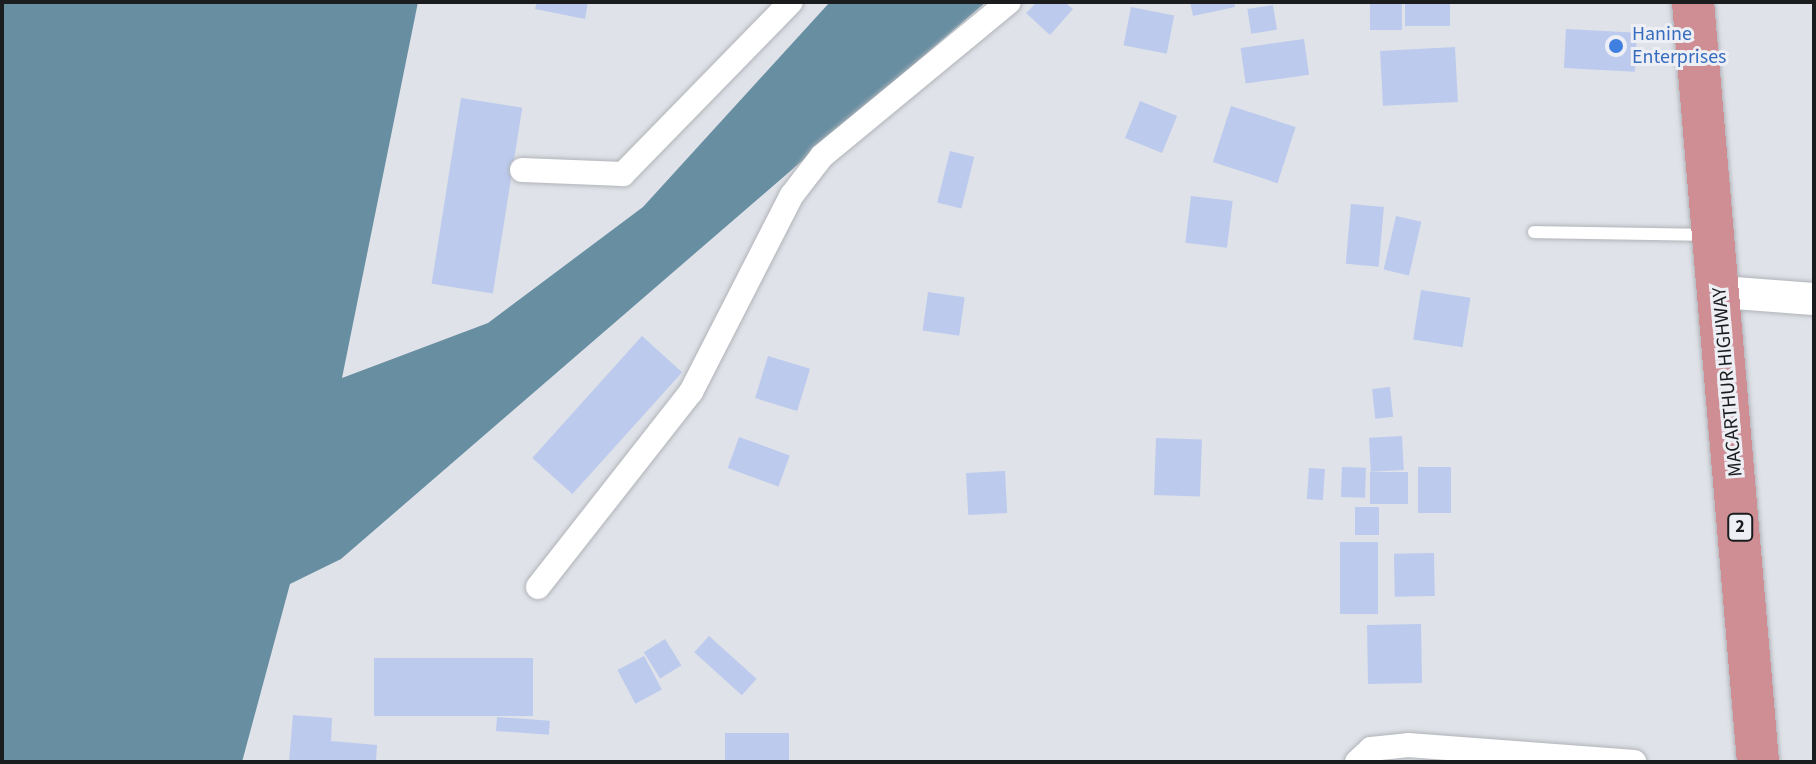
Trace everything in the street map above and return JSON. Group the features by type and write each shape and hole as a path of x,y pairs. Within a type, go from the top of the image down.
{"highway":[{"name":"MACARTHUR HIGHWAY","path":"1693,2 1721,292 1758,762"}],"street":[{"path":"522,170 623,174 791,2"},
{"path":"538,587 691,392 792,195 822,156 1009,2"},
{"path":"1721,292 1814,299"},
{"path":"1357,762 1371,749 1408,745 1634,762"}],"lane":[{"path":"1534,232 1715,235"}],"water":[{"path":"2,2 418,2 342,378 488,323 643,207 830,2 986,2 341,559 290,584 242,762 2,762"}],"building":[{"path":"537,2 588,2 585,19 535,9"},
{"path":"1037,2 1064,2 1073,9 1050,35 1026,13"},
{"path":"1190,2 1234,2 1235,7 1193,16"},
{"path":"1370,2 1402,2 1402,30 1370,30"},
{"path":"1405,2 1450,2 1450,26 1405,26"},
{"path":"1273,5 1277,30 1251,34 1247,9"},
{"path":"1131,7 1174,15 1167,54 1124,45"},
{"path":"1566,29 1637,33 1635,72 1564,68"},
{"path":"1304,39 1309,75 1246,84 1241,48"},
{"path":"1455,47 1458,102 1383,106 1380,51"},
{"path":"461,98 522,108 493,293 432,284"},
{"path":"1140,101 1177,116 1162,153 1125,138"},
{"path":"1231,106 1296,127 1277,183 1213,162"},
{"path":"950,151 974,157 961,208 937,202"},
{"path":"1191,196 1233,201 1227,248 1185,243"},
{"path":"1351,204 1384,207 1379,267 1346,264"},
{"path":"1396,216 1421,222 1409,275 1384,270"},
{"path":"1421,290 1470,298 1463,347 1413,339"},
{"path":"928,292 965,297 959,336 923,331"},
{"path":"642,336 682,372 572,494 532,458"},
{"path":"768,356 810,369 797,411 755,398"},
{"path":"1390,387 1393,417 1375,419 1372,389"},
{"path":"1402,436 1404,470 1371,472 1369,438"},
{"path":"739,437 790,455 778,486 728,468"},
{"path":"1156,438 1202,440 1200,497 1154,495"},
{"path":"1342,467 1366,468 1365,498 1341,497"},
{"path":"1418,467 1451,467 1451,513 1418,513"},
{"path":"1309,468 1325,469 1323,500 1307,499"},
{"path":"1005,471 1007,513 968,515 966,473"},
{"path":"1370,472 1408,472 1408,504 1370,504"},
{"path":"1355,507 1379,507 1379,535 1355,535"},
{"path":"1340,542 1378,542 1378,614 1340,614"},
{"path":"1434,553 1435,596 1395,597 1394,554"},
{"path":"1421,624 1422,683 1368,684 1367,625"},
{"path":"709,636 757,679 742,695 694,652"},
{"path":"665,639 681,665 660,679 644,652"},
{"path":"644,656 662,690 635,704 618,670"},
{"path":"374,658 533,658 533,716 374,716"},
{"path":"293,715 332,718 331,741 377,745 376,762 289,762"},
{"path":"497,717 550,721 549,735 496,731"},
{"path":"725,733 789,733 789,762 725,762"}],"place":[{"name":"Hanine Enterprises","path":"1616,46"}]}
